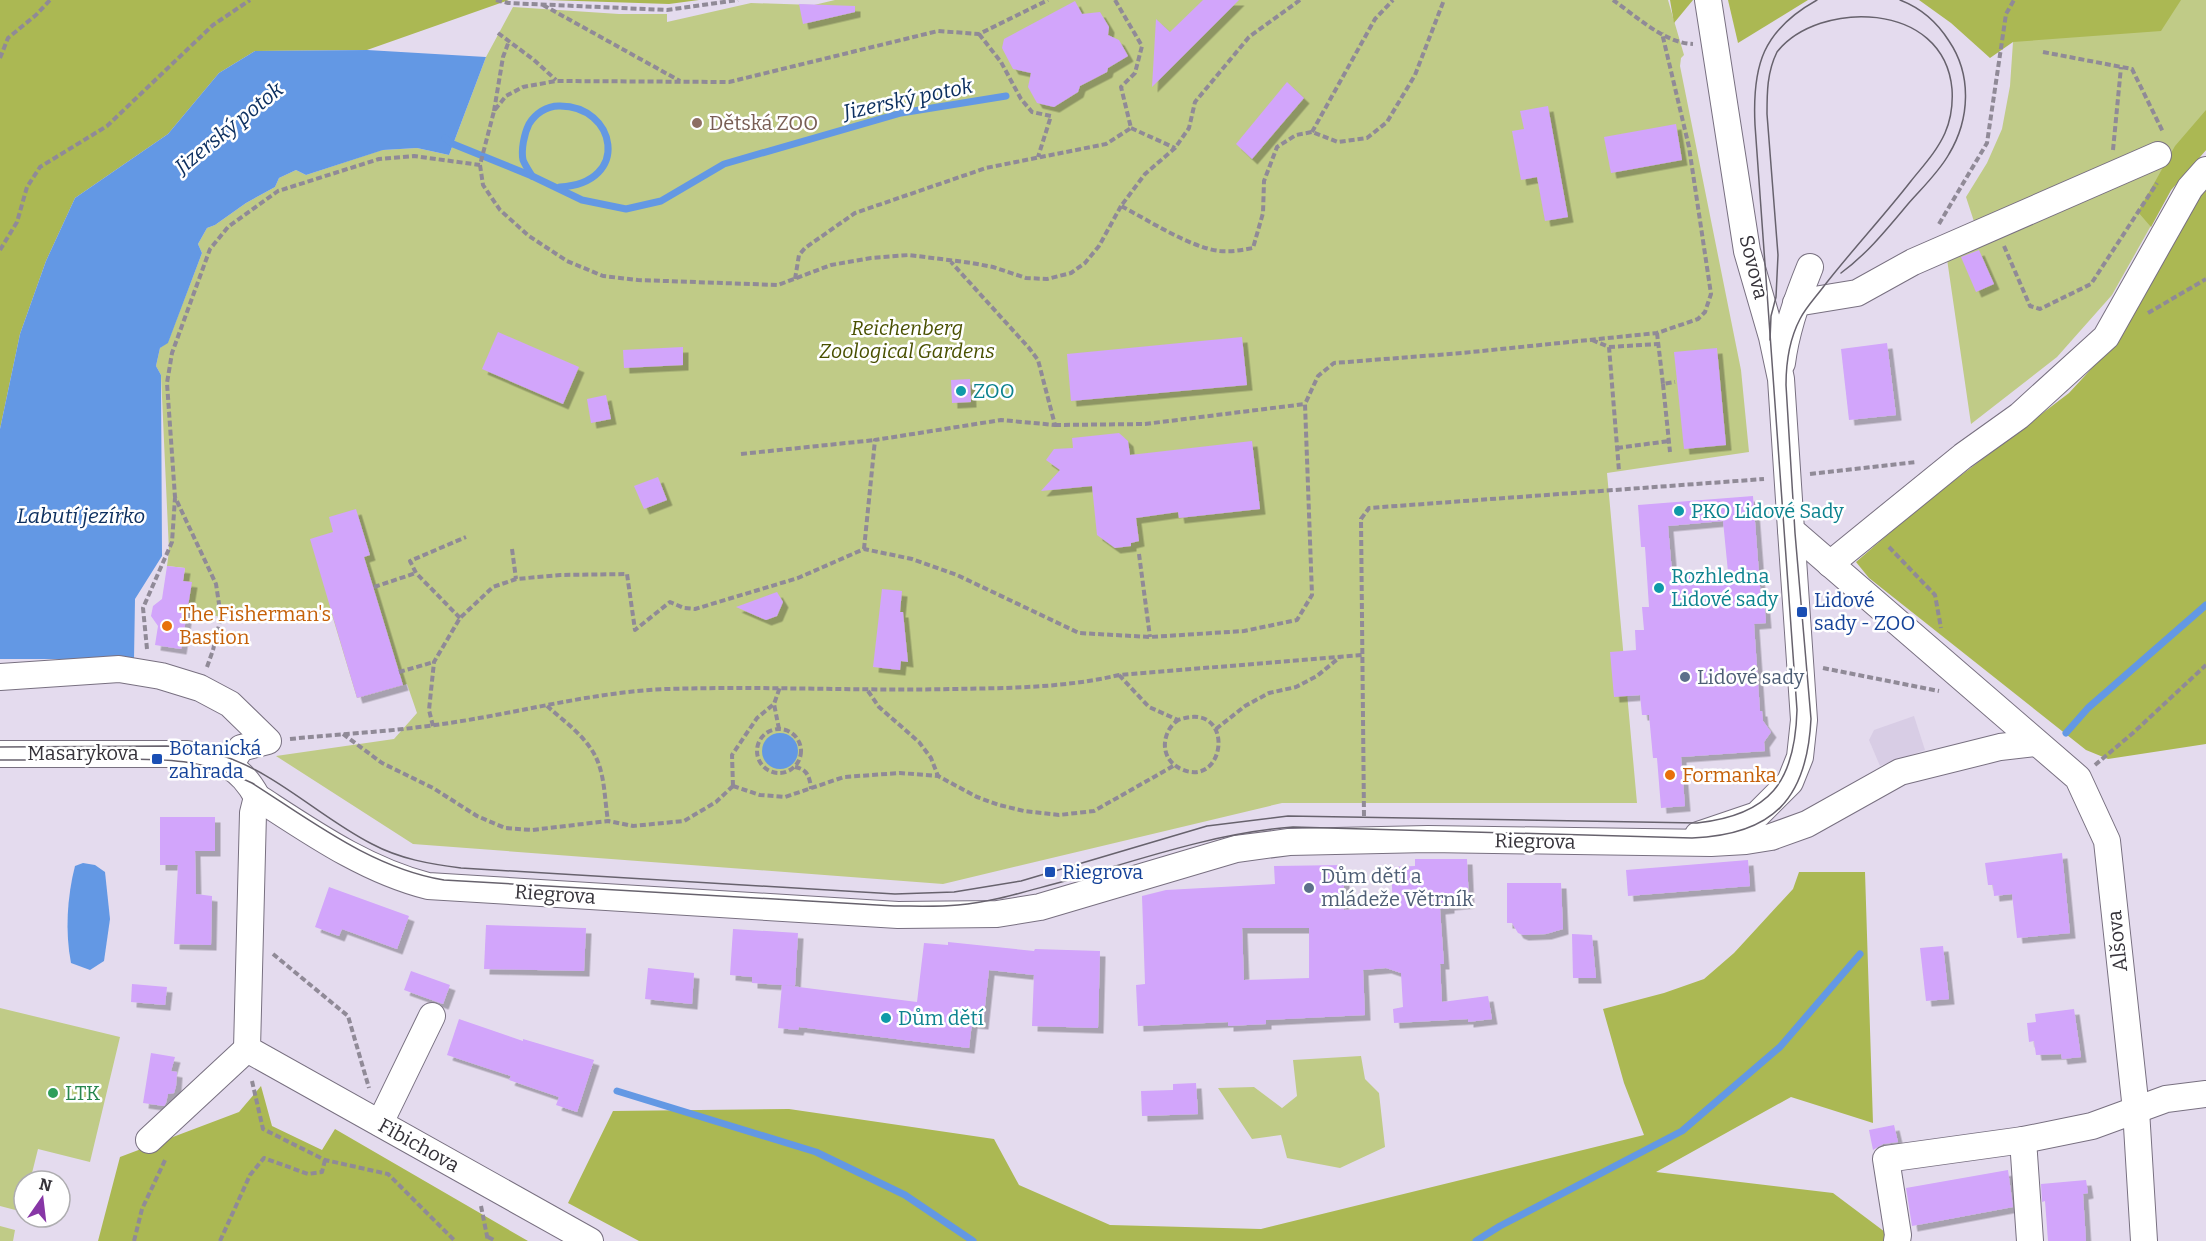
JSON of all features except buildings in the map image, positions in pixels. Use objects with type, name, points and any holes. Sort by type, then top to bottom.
[{"type":"street","name":"Sovova","points":[[1708,0],[1747,251],[1772,337],[1781,379],[1793,532]]},
{"type":"street","points":[[1796,303],[1857,293],[1913,262],[2161,152]]},
{"type":"street","points":[[1830,564],[1963,456],[2019,416],[2106,337],[2190,188],[2206,170]]},
{"type":"street","points":[[1781,379],[1784,344],[1810,267]]},
{"type":"street","points":[[1793,532],[1830,564],[1946,680],[1989,700],[2035,743],[2078,778]]},
{"type":"street","points":[[1675,843],[1757,815],[1778,797],[1794,775],[1800,757],[1804,720],[1793,532]]},
{"type":"street","points":[[0,677],[119,669],[161,676],[200,688],[230,704],[268,741]]},
{"type":"street","points":[[230,765],[242,748],[268,741]]},
{"type":"street","name":"Riegrova","points":[[257,797],[318,836],[377,869],[428,886],[898,915],[997,914],[1040,907],[1236,849],[1289,842],[1428,839],[1746,842],[1771,837],[1807,824],[1900,772],[2000,747],[2035,743]]},
{"type":"street","name":"Masarykova","points":[[0,754],[187,754],[214,759],[230,765],[249,781],[257,797]]},
{"type":"street","name":"Alšova","points":[[2078,778],[2107,841],[2136,1110],[2144,1241]]},
{"type":"street","points":[[158,1148],[247,1049],[254,813],[257,797]]},
{"type":"street","points":[[380,1123],[432,1016]]},
{"type":"street","name":"Fibichova","points":[[247,1049],[590,1241]]},
{"type":"street","points":[[1897,1241],[1886,1159],[2023,1140],[2092,1126],[2166,1099],[2206,1094]]},
{"type":"street","points":[[2023,1140],[2030,1241]]},
{"type":"path","points":[[0,58],[8,38],[50,0]]},
{"type":"path","points":[[0,250],[17,222],[27,187],[40,167],[107,126],[213,25],[250,0]]},
{"type":"path","points":[[496,0],[508,3],[667,10],[738,0]]},
{"type":"path","points":[[567,0],[568,6]]},
{"type":"path","points":[[494,111],[506,96],[523,87],[556,81],[729,82],[938,31],[979,34],[1048,0]]},
{"type":"path","points":[[1115,0],[1142,46],[1135,73],[1121,87],[1131,128]]},
{"type":"path","points":[[509,41],[502,57],[494,111],[480,164],[483,185],[500,210],[529,236],[567,261],[603,276],[638,280],[778,285],[831,265],[871,258],[909,255],[993,267],[1026,278],[1047,279],[1071,273],[1084,263],[1099,246],[1121,206],[1145,174],[1175,148],[1189,128],[1195,102],[1248,37],[1300,0]]},
{"type":"path","points":[[1312,132],[1375,19],[1393,0]]},
{"type":"path","points":[[1121,206],[1190,242],[1217,251],[1235,252],[1253,248],[1263,213],[1264,181],[1278,147],[1296,135],[1312,132],[1338,142],[1367,138],[1387,122],[1415,75],[1444,0]]},
{"type":"path","points":[[434,726],[429,710],[434,662],[459,618],[493,586],[516,579],[560,575],[627,574],[635,630],[670,602],[684,608],[695,609],[798,578],[864,549],[912,559],[957,575],[1079,633],[1150,637],[1245,631],[1297,620],[1312,595],[1305,404],[1318,376],[1334,363],[1657,333],[1698,319],[1705,312],[1711,294],[1689,147],[1662,33],[1613,0]]},
{"type":"path","points":[[1938,226],[1987,143],[2006,14],[2014,0]]},
{"type":"path","points":[[542,4],[681,82]]},
{"type":"path","points":[[498,33],[556,81]]},
{"type":"path","points":[[979,34],[1001,62],[1021,99],[1032,112],[1051,116],[1038,157]]},
{"type":"path","points":[[1995,226],[2030,306],[2040,309],[2091,284],[2097,278],[2162,176],[2161,152],[2167,139],[2132,69],[2043,52]]},
{"type":"path","points":[[2110,176],[2121,67]]},
{"type":"path","points":[[1131,128],[1175,148]]},
{"type":"path","points":[[795,279],[799,255],[805,248],[855,213],[986,168],[1106,144],[1131,128]]},
{"type":"path","points":[[147,674],[147,632],[143,608],[172,542],[175,497],[167,383],[172,353],[210,249],[228,227],[278,191],[379,159],[414,156],[480,164]]},
{"type":"path","points":[[951,262],[1038,360],[1055,425]]},
{"type":"path","points":[[2147,314],[2206,279]]},
{"type":"path","points":[[1657,333],[1670,452]]},
{"type":"path","points":[[1592,340],[1609,347],[1658,344]]},
{"type":"path","points":[[1609,347],[1619,471]]},
{"type":"path","points":[[1663,384],[1675,382]]},
{"type":"path","points":[[741,454],[875,440],[1001,420],[1055,425],[1145,424],[1305,404]]},
{"type":"path","points":[[864,549],[875,440]]},
{"type":"path","points":[[1617,448],[1669,441]]},
{"type":"path","points":[[1364,841],[1361,519],[1369,508],[1788,478],[1917,462]]},
{"type":"path","points":[[175,497],[216,584],[221,617],[200,688]]},
{"type":"path","points":[[1816,667],[1946,680],[1935,595],[1872,529]]},
{"type":"path","points":[[459,618],[416,573],[410,561],[466,537]]},
{"type":"path","points":[[512,549],[516,579]]},
{"type":"path","points":[[1139,554],[1150,637]]},
{"type":"path","points":[[374,587],[416,573]]},
{"type":"path","points":[[268,741],[434,726],[614,693],[665,689],[780,687],[868,690],[1036,688],[1094,681],[1119,675],[1364,654]]},
{"type":"path","points":[[1216,729],[1245,706],[1269,693],[1296,687],[1317,676],[1341,656]]},
{"type":"path","points":[[399,672],[434,662]]},
{"type":"path","points":[[2078,778],[2133,733],[2206,665]]},
{"type":"path","points":[[1119,675],[1149,707],[1178,720]]},
{"type":"path","points":[[342,734],[382,763],[434,788],[477,816],[505,828],[532,830],[608,821],[633,826],[684,821],[716,802],[733,786],[732,755],[758,718],[774,704],[780,687]]},
{"type":"path","points":[[868,690],[879,707],[919,742],[931,758],[938,776]]},
{"type":"path","points":[[774,704],[779,729]]},
{"type":"path","points":[[547,706],[580,737],[599,765],[608,821]]},
{"type":"path","points":[[1188,716],[1199,717],[1216,729],[1220,746],[1213,762],[1199,771],[1190,772],[1169,760],[1164,745],[1167,730],[1178,720],[1188,716]]},
{"type":"path","points":[[779,729],[793,733],[799,741],[801,754],[795,767],[784,773],[767,770],[759,760],[757,752],[761,739],[771,731],[779,729]]},
{"type":"path","points":[[733,786],[760,795],[785,797],[844,777],[900,773],[938,776],[977,797],[999,805],[1023,811],[1059,815],[1094,811],[1175,765]]},
{"type":"path","points":[[795,767],[802,768],[810,776],[811,789]]},
{"type":"path","points":[[251,936],[348,1016],[380,1123]]},
{"type":"path","points":[[254,1086],[262,1129],[325,1160],[388,1174],[455,1241]]},
{"type":"path","points":[[134,1241],[158,1148]]},
{"type":"path","points":[[220,1241],[250,1175],[264,1158],[308,1174],[322,1172],[325,1160]]},
{"type":"path","points":[[488,1236],[496,1241]]},
{"type":"shaded area","points":[[1914,716],[1925,750],[1880,766],[1869,740],[1874,730]]},
{"type":"green space","points":[[0,0],[509,0],[367,50],[255,51],[219,73],[168,134],[75,198],[46,261],[20,334],[0,429]]},
{"type":"green space","points":[[547,0],[699,0],[669,4]]},
{"type":"green space","name":"Reichenberg Zoological Gardens","points":[[835,0],[1668,0],[1684,55],[1680,66],[1741,370],[1749,452],[1607,473],[1637,803],[1282,803],[943,884],[413,844],[276,756],[394,739],[417,713],[407,684],[357,698],[333,618],[301,609],[221,617],[187,610],[183,581],[185,568],[167,566],[169,551],[161,375],[156,366],[160,348],[168,342],[202,253],[198,244],[207,228],[275,187],[279,178],[296,170],[306,175],[382,150],[417,148],[449,155],[486,57],[513,7],[619,14],[667,14],[667,22],[751,3],[814,5]]},
{"type":"green space","points":[[1670,0],[1693,0],[1674,23]]},
{"type":"green space","points":[[1728,0],[1808,0],[1738,43]]},
{"type":"green space","points":[[1919,0],[2181,0],[2161,31],[2013,42],[1990,58],[1951,23]]},
{"type":"green space","points":[[2048,0],[2206,0],[2206,150],[2171,190],[2112,295],[2057,357],[1971,424],[1947,259],[1982,246],[1966,197],[1987,163],[2002,129],[2010,86],[2013,42]]},
{"type":"green space","points":[[2206,110],[2206,150],[2171,190],[2151,227],[2138,212],[2175,146]]},
{"type":"green space","points":[[2206,187],[2206,744],[2108,759],[2086,750],[1869,578],[1856,562],[1922,505],[2069,393],[2117,341]]},
{"type":"green space","points":[[1799,872],[1865,872],[1873,1123],[1791,1097],[1656,1172],[1833,1193],[1897,1241],[639,1241],[568,1203],[613,1111],[789,1109],[994,1139],[1019,1185],[1110,1225],[1261,1229],[1644,1135],[1624,1083],[1603,1009],[1664,993],[1704,979],[1734,953],[1793,889]]},
{"type":"green space","name":"LTK","points":[[0,1008],[120,1037],[90,1162],[38,1149],[33,1169],[12,1169],[12,1209],[0,1206]]},
{"type":"green space","points":[[1361,1056],[1365,1079],[1379,1093],[1385,1147],[1340,1168],[1287,1158],[1281,1135],[1252,1139],[1218,1088],[1254,1087],[1282,1108],[1297,1096],[1293,1060]]},
{"type":"green space","points":[[261,1086],[272,1126],[322,1150],[335,1129],[528,1241],[98,1241],[120,1157],[239,1112]]},
{"type":"green space","points":[[0,1226],[15,1230],[13,1241],[0,1241]]},
{"type":"water","name":"Labutí jezírko","points":[[367,50],[486,57],[449,155],[417,148],[383,150],[306,175],[296,170],[279,178],[275,187],[207,228],[198,244],[202,253],[168,343],[160,348],[156,366],[161,375],[162,556],[135,599],[134,659],[0,659],[0,429],[20,334],[46,261],[75,198],[168,134],[219,73],[255,51]]},
{"type":"water","points":[[780,733],[793,738],[798,751],[793,764],[780,769],[767,764],[762,751],[767,738]]},
{"type":"water","points":[[83,863],[95,865],[105,872],[110,919],[104,961],[90,970],[71,963],[68,939],[72,878],[75,866]]},
{"type":"waterway","name":"Jizerský potok","points":[[445,138],[453,144],[532,176],[582,200],[626,209],[661,201],[724,164],[901,113],[1006,96]]},
{"type":"waterway","points":[[532,176],[523,160],[522,152],[531,120],[550,107],[578,109],[593,118],[603,130],[608,145],[606,159],[598,173],[583,182],[560,187]]},
{"type":"waterway","points":[[2066,733],[2088,708],[2206,605]]},
{"type":"waterway","points":[[1476,1241],[1500,1226],[1682,1131],[1780,1047],[1860,954]]},
{"type":"waterway","points":[[617,1091],[816,1152],[905,1195],[973,1241]]},
{"type":"tram line","points":[[0,747],[167,746],[211,752],[258,771],[372,844],[404,857],[438,865],[895,894],[954,892],[1021,881],[1207,826],[1288,816],[1697,823],[1722,819],[1743,812],[1760,803],[1774,790],[1784,775],[1791,757],[1797,710],[1755,125],[1756,84],[1759,67],[1773,37],[1784,24],[1817,0]]},
{"type":"tram line","points":[[1841,273],[1876,241],[1930,180],[1949,154],[1961,126],[1966,97],[1965,82],[1956,54],[1949,41],[1928,16],[1900,0]]},
{"type":"tram line","points":[[0,760],[161,760],[215,768],[252,783],[367,854],[418,874],[444,880],[894,906],[950,906],[985,901],[1207,841],[1293,827],[1692,838],[1720,835],[1744,829],[1764,820],[1780,807],[1793,791],[1802,771],[1808,747],[1811,719],[1795,533],[1786,385],[1788,360],[1793,335],[1805,310],[1930,158],[1947,128],[1951,111],[1952,89],[1944,60],[1927,38],[1904,24],[1877,18],[1848,17],[1821,23],[1796,35],[1777,52],[1771,67],[1767,98],[1778,255],[1776,297],[1771,316],[1770,340]]},
{"type":"place","name":"Dětská ZOO","points":[[697,123]]},
{"type":"place","name":"ZOO","points":[[961,391]]},
{"type":"place","name":"PKO Lidové Sady","points":[[1679,511]]},
{"type":"place","name":"Rozhledna Lidové sady","points":[[1659,588]]},
{"type":"place","name":"Lidové sady - ZOO","points":[[1802,612]]},
{"type":"place","name":"The Fisherman's Bastion","points":[[167,626]]},
{"type":"place","name":"Lidové sady","points":[[1685,677]]},
{"type":"place","name":"Botanická zahrada","points":[[157,759]]},
{"type":"place","name":"Formanka","points":[[1670,775]]},
{"type":"place","name":"Riegrova","points":[[1050,872]]},
{"type":"place","name":"Dům dětí a mládeže Větrník","points":[[1309,888]]},
{"type":"place","name":"Dům dětí","points":[[886,1018]]},
{"type":"place","name":"LTK","points":[[53,1093]]}]
